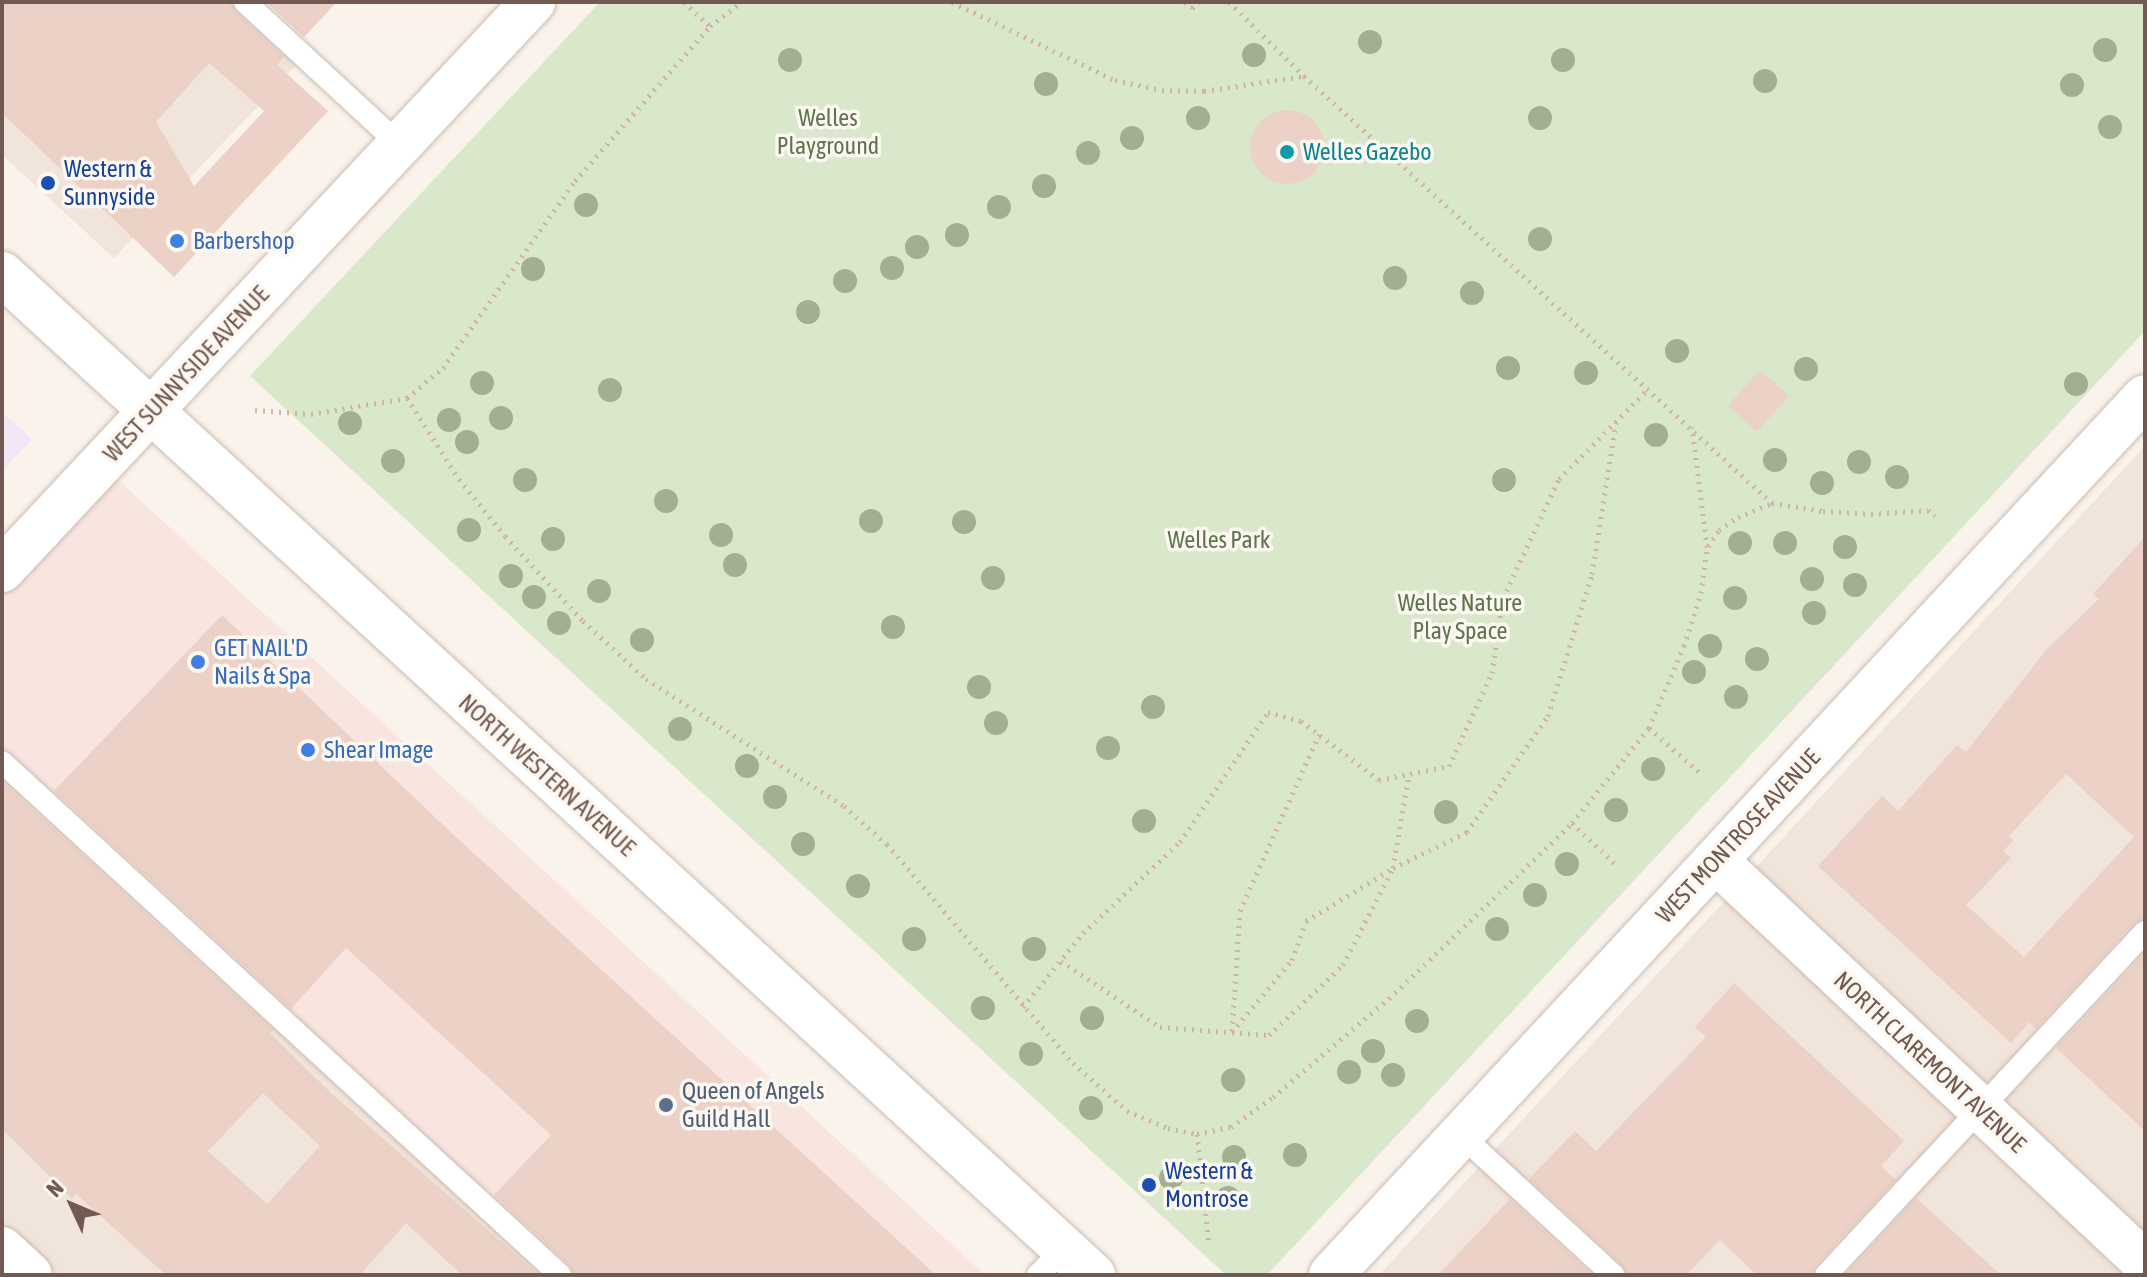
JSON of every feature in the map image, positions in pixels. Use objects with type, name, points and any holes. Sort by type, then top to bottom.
[{"type":"main road","name":"WEST SUNNYSIDE AVENUE","points":[[2,570],[533,2]]},
{"type":"main road","name":"NORTH WESTERN AVENUE","points":[[2,274],[1065,1266]]},
{"type":"main road","name":"WEST MONTROSE AVENUE","points":[[1331,1275],[2145,397]]},
{"type":"main road","name":"NORTH CLAREMONT AVENUE","points":[[1716,861],[2145,1263]]},
{"type":"main road","points":[[2,1249],[30,1275]]},
{"type":"lane","points":[[245,2],[400,145]]},
{"type":"lane","points":[[2,762],[560,1275]]},
{"type":"lane","points":[[1826,1275],[2145,932]]},
{"type":"lane","points":[[1461,1135],[1613,1275]]},
{"type":"path","points":[[684,2],[710,26]]},
{"type":"path","points":[[255,410],[311,414],[407,398],[443,368],[575,181],[710,26],[742,2]]},
{"type":"path","points":[[952,2],[1069,61],[1115,80],[1146,87],[1204,91],[1304,76]]},
{"type":"path","points":[[1185,2],[1192,8],[1199,2]]},
{"type":"path","points":[[1229,2],[1304,76],[1772,503]]},
{"type":"path","points":[[1023,1007],[1083,933],[1180,842],[1268,712],[1301,721],[1379,780],[1449,766],[1492,673],[1503,598],[1559,479],[1649,388]]},
{"type":"path","points":[[407,398],[459,479],[505,536],[583,621],[646,679],[844,806],[887,844],[1073,1063],[1127,1111],[1168,1128],[1197,1134],[1231,1127],[1273,1097],[1395,993],[1572,823],[1649,728],[1697,606],[1707,547],[1692,427]]},
{"type":"path","points":[[1232,1032],[1292,960],[1306,921],[1393,868],[1467,832],[1548,716],[1592,574],[1616,421]]},
{"type":"path","points":[[1707,547],[1719,530],[1738,517],[1772,503],[1871,514],[1928,510],[1935,516]]},
{"type":"path","points":[[1649,728],[1699,772]]},
{"type":"path","points":[[1232,1032],[1240,911],[1319,734]]},
{"type":"path","points":[[1061,961],[1160,1027],[1269,1035],[1343,965],[1393,868],[1409,774]]},
{"type":"path","points":[[1572,823],[1614,863]]},
{"type":"path","points":[[1197,1134],[1209,1245]]},
{"type":"shaded area","points":[[2,2],[259,2],[310,51],[114,258],[2,155]]},
{"type":"shaded area","points":[[2,412],[32,439],[2,471]]},
{"type":"shaded area","points":[[2145,446],[2145,1275],[1379,1275]]},
{"type":"shaded area","points":[[104,467],[985,1275],[564,1275],[2,762],[2,576]]},
{"type":"shaded area","points":[[2,762],[564,1275],[2,1275]]},
{"type":"green space","name":"Welles Park","points":[[600,2],[2145,2],[2145,331],[1267,1275],[1226,1275],[250,376]]},
{"type":"building","points":[[2,2],[231,2],[236,12],[284,57],[277,65],[328,111],[174,277],[2,113]],"holes":[[[209,63],[264,111],[194,186],[156,122]]]},
{"type":"building","points":[[266,2],[337,2],[304,37]]},
{"type":"building","name":"Welles Gazebo","points":[[1287,110],[1308,116],[1318,126],[1324,147],[1318,168],[1308,178],[1287,184],[1266,178],[1256,168],[1250,147],[1256,126],[1266,116]]},
{"type":"building","points":[[1760,370],[1789,396],[1757,432],[1728,406]]},
{"type":"building","points":[[2145,537],[2145,918],[2135,922],[2036,1029],[2029,1022],[2011,1043],[1818,866],[1882,796],[1898,811],[1957,745],[1966,752],[2047,649],[2099,599],[2093,594]],"holes":[[[2066,774],[2134,837],[2024,957],[1966,905],[2011,858],[2003,851],[2014,840],[2009,836]]]},
{"type":"building","points":[[222,615],[457,838],[936,1275],[574,1275],[569,1265],[494,1195],[551,1135],[346,948],[291,1009],[54,791]]},
{"type":"building","points":[[2,781],[273,1030],[270,1033],[331,1093],[539,1275],[462,1275],[406,1223],[360,1275],[166,1275],[76,1194],[72,1199],[2,1129]],"holes":[[[263,1093],[320,1146],[267,1204],[208,1151]]]},
{"type":"building","points":[[2145,953],[2145,1131],[2056,1048]]},
{"type":"building","points":[[1734,983],[1904,1141],[1881,1166],[1896,1180],[1816,1265],[1812,1275],[1757,1275],[1720,1240],[1686,1275],[1627,1275],[1622,1265],[1529,1179],[1575,1131],[1596,1151],[1706,1037],[1695,1027]]},
{"type":"building","points":[[1916,1198],[2001,1275],[1845,1275]]},
{"type":"building","points":[[1510,1199],[1592,1275],[1438,1275]]},
{"type":"place","name":"Welles Gazebo","points":[[1287,152]]},
{"type":"place","name":"Western & Sunnyside","points":[[48,183]]},
{"type":"place","name":"Barbershop","points":[[177,241]]},
{"type":"place","name":"GET NAIL'D Nails & Spa","points":[[198,662]]},
{"type":"place","name":"Shear Image","points":[[308,750]]},
{"type":"place","name":"Queen of Angels Guild Hall","points":[[666,1105]]},
{"type":"place","name":"Western & Montrose","points":[[1149,1185]]},
{"type":"park label","name":"Welles Playground","points":[[828,132]]},
{"type":"park label","name":"Welles Nature Play Space","points":[[1460,617]]}]
